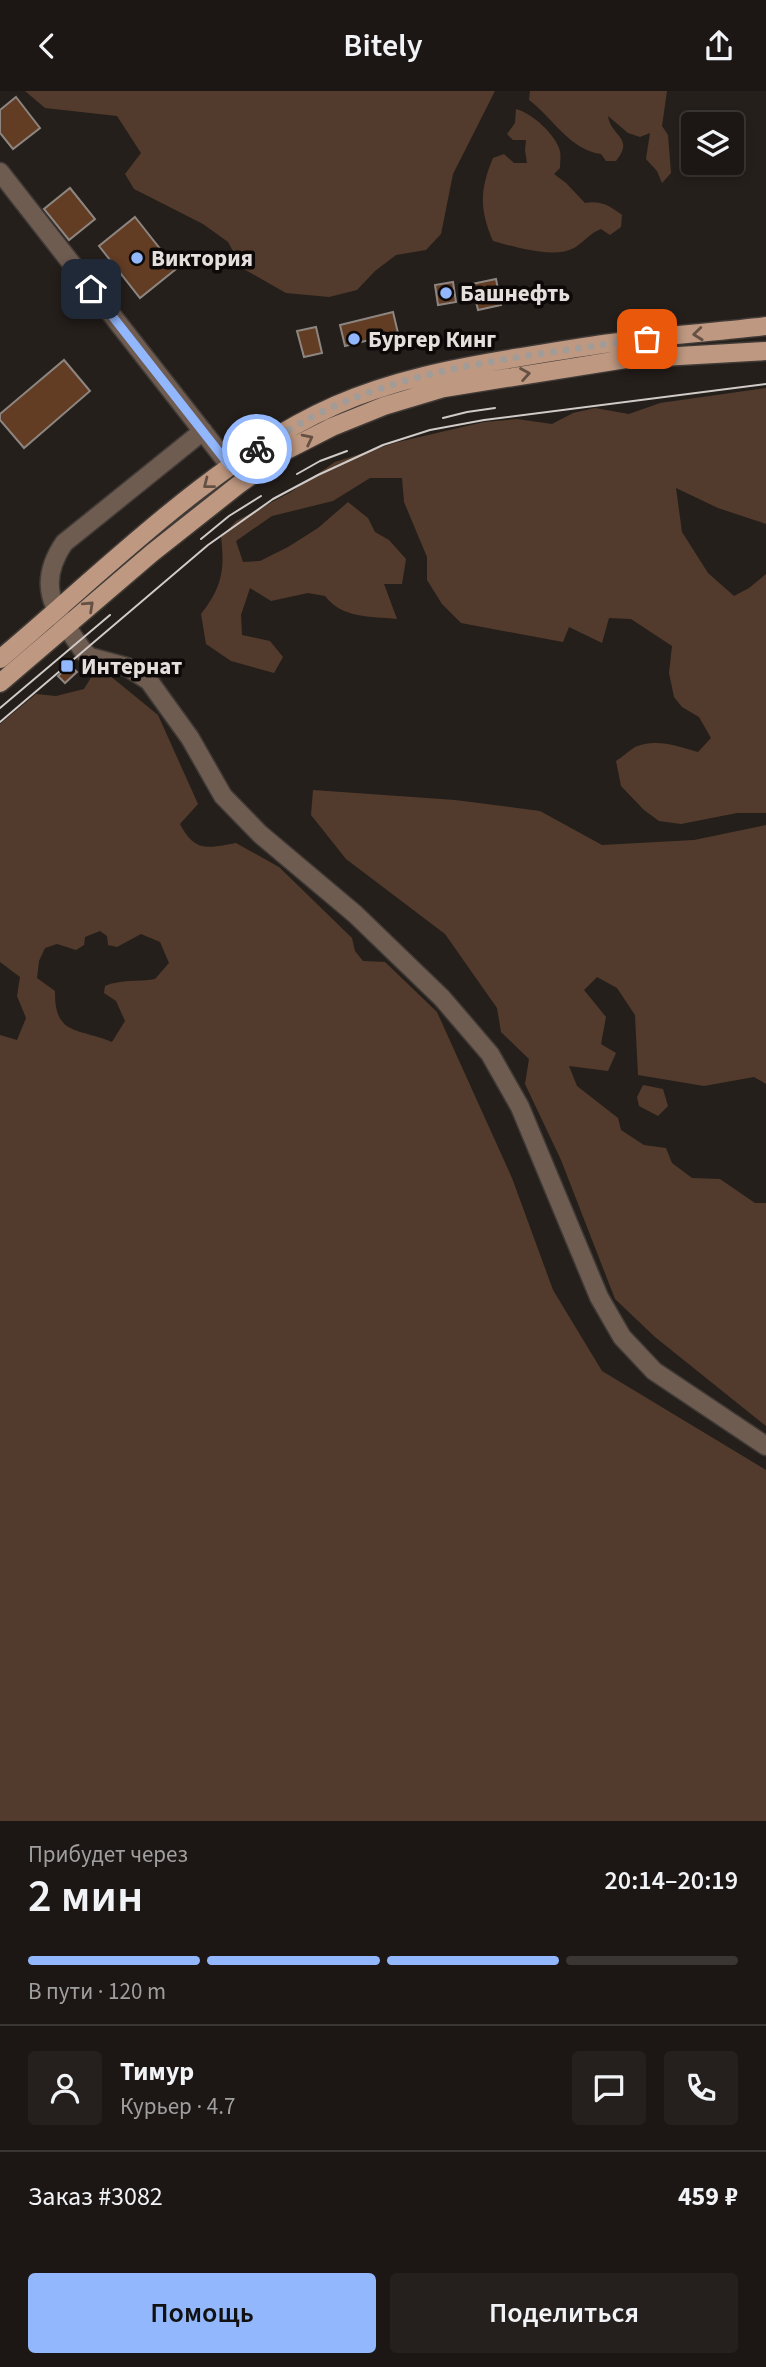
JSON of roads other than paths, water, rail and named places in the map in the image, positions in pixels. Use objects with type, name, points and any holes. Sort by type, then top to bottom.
[{"type":"main road","points":[[0,659],[137,541],[230,466],[289,429],[336,405],[383,387],[445,370],[620,342],[766,326]]},
{"type":"main road","points":[[0,683],[152,553],[238,485],[278,457],[332,427],[384,406],[444,388],[626,359],[766,351]]},
{"type":"street","points":[[0,172],[230,466]]},
{"type":"street","points":[[203,431],[64,543],[56,556],[49,581],[56,612],[90,657],[127,667],[149,681],[190,738],[223,796],[260,834],[355,914],[443,998],[490,1054],[520,1107],[599,1297],[622,1337],[654,1371],[766,1446]]},
{"type":"tram line","points":[[0,722],[208,545],[273,499],[383,445],[430,430],[484,420],[766,384]]},
{"type":"tram line","points":[[443,418],[495,408]]},
{"type":"tram line","points":[[297,474],[320,461],[347,451]]},
{"type":"tram line","points":[[201,539],[229,516],[261,496]]},
{"type":"tram line","points":[[0,708],[110,615]]},
{"type":"place","name":"Виктория","points":[[137,258]]},
{"type":"place","name":"Башнефть","points":[[446,293]]},
{"type":"place","name":"Бургер Кинг","points":[[354,339]]},
{"type":"place","name":"Интернат","points":[[67,666]]}]
